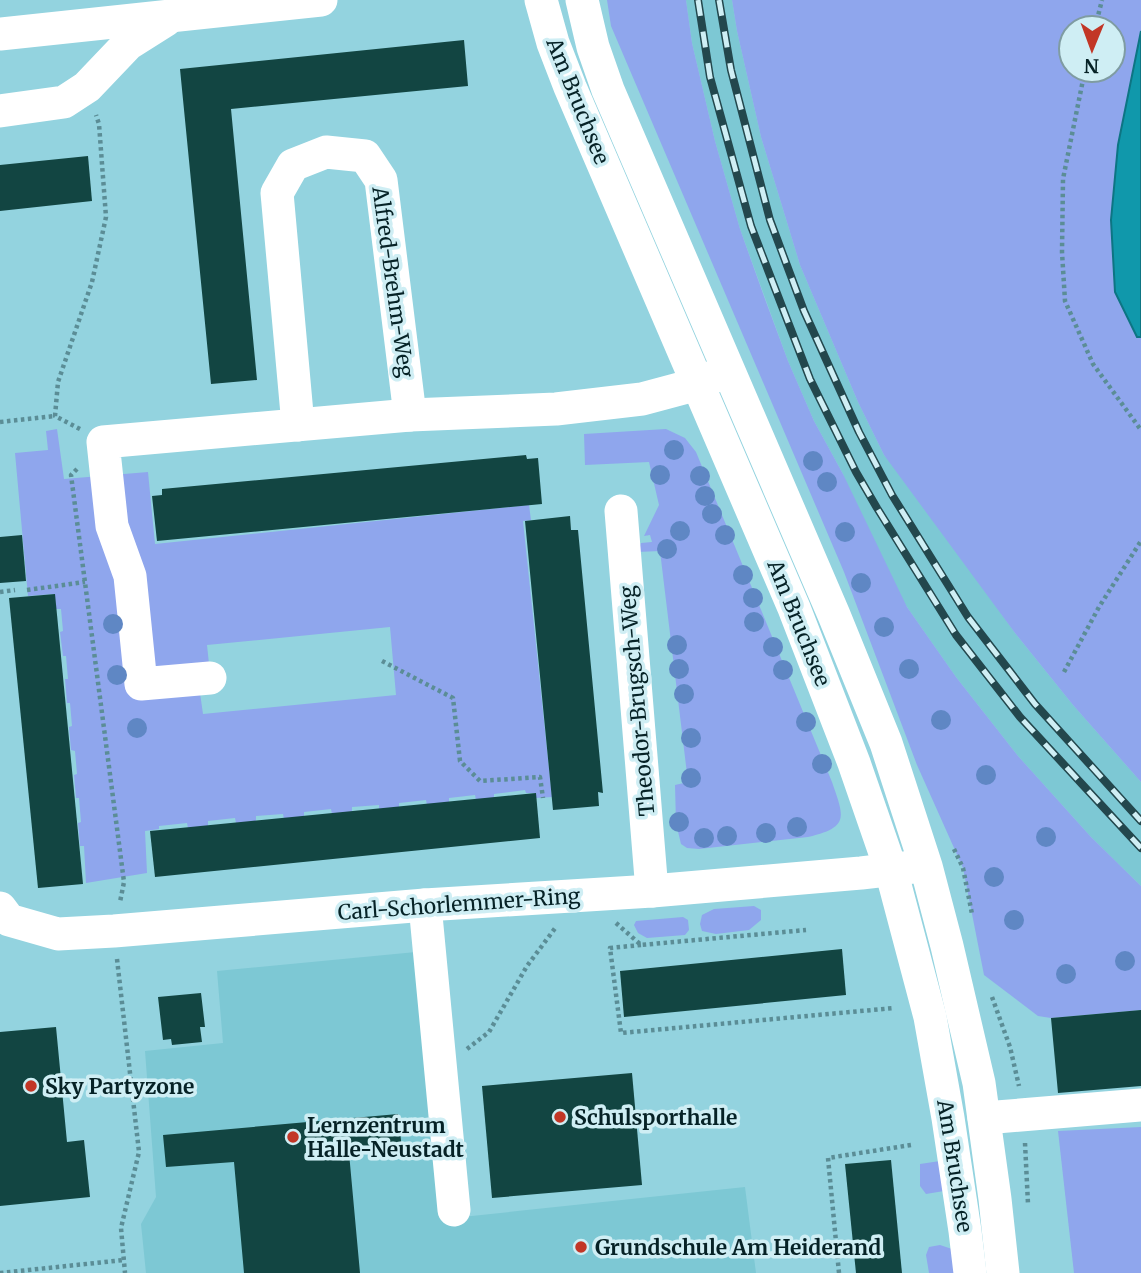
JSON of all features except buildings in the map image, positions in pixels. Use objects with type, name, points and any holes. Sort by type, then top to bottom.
[{"type":"street","points":[[0,34],[172,8],[321,0]]},
{"type":"street","name":"Am Bruchsee","points":[[541,0],[553,43],[570,87],[794,608],[854,763],[891,870],[930,1017],[948,1118],[970,1273]]},
{"type":"street","name":"Am Bruchsee","points":[[582,0],[593,47],[608,90],[834,615],[886,743],[926,866],[979,1083],[1003,1273]]},
{"type":"street","points":[[0,111],[64,102],[87,88],[128,44],[172,8]]},
{"type":"street","name":"Alfred-Brehm-Weg","points":[[298,425],[276,193],[293,165],[326,152],[365,156],[381,180],[410,415]]},
{"type":"street","points":[[210,678],[141,684],[130,576],[113,526],[103,442],[410,415],[556,409],[642,399],[698,384],[729,369]]},
{"type":"street","name":"Theodor-Brugsch-Weg","points":[[621,511],[652,891]]},
{"type":"street","name":"Carl-Schorlemmer-Ring","points":[[0,908],[9,920],[58,934],[425,905],[652,891],[926,866]]},
{"type":"street","points":[[425,905],[454,1210]]},
{"type":"street","points":[[984,1118],[1141,1105]]},
{"type":"path","points":[[1082,84],[1063,179],[1062,252],[1065,301],[1093,364],[1141,430]]},
{"type":"path","points":[[55,416],[58,382],[92,282],[106,217],[99,124],[87,88]]},
{"type":"path","points":[[0,422],[55,416],[103,442],[71,475],[124,882],[114,931],[139,1152],[121,1228],[125,1273]]},
{"type":"path","points":[[1064,672],[1099,607],[1141,541]]},
{"type":"path","points":[[27,590],[85,582]]},
{"type":"path","points":[[0,592],[15,590]]},
{"type":"path","points":[[382,661],[453,698],[460,761],[480,782],[540,777],[543,798]]},
{"type":"path","points":[[612,920],[641,944]]},
{"type":"path","points":[[442,1077],[451,1061],[489,1032],[527,966],[558,925]]},
{"type":"path","points":[[806,930],[610,948],[621,1033],[894,1007]]},
{"type":"path","points":[[839,1273],[828,1158],[911,1144]]},
{"type":"path","points":[[0,1273],[124,1260]]},
{"type":"shaded area","points":[[607,0],[686,0],[692,43],[715,141],[740,229],[788,361],[814,421],[843,474],[907,607],[956,677],[1018,756],[1091,837],[1141,886],[1141,1010],[1051,1018],[1038,1016],[984,975],[963,868],[917,765],[844,572],[611,26]]},
{"type":"shaded area","points":[[686,0],[732,0],[761,137],[800,265],[858,402],[884,455],[925,499],[968,567],[1015,633],[1073,705],[1141,782],[1141,886],[1091,837],[1018,756],[956,677],[907,607],[864,537],[843,474],[814,421],[788,361],[740,229],[715,141],[692,43]]},
{"type":"shaded area","points":[[732,0],[1141,0],[1141,31],[1118,145],[1137,336],[1141,337],[1141,782],[1073,705],[1015,633],[884,455],[858,402],[800,265],[761,137]]},
{"type":"shaded area","points":[[1141,31],[1141,337],[1137,337],[1115,292],[1111,220],[1118,145]]},
{"type":"shaded area","points":[[57,429],[64,479],[148,472],[155,544],[529,505],[531,520],[523,521],[552,797],[536,798],[536,793],[526,793],[525,790],[494,794],[494,799],[476,800],[475,795],[449,798],[449,803],[427,805],[426,800],[399,803],[399,808],[379,810],[379,805],[352,807],[352,813],[332,814],[331,809],[304,812],[304,817],[284,819],[283,814],[256,816],[256,822],[236,823],[235,818],[208,821],[208,826],[188,828],[187,823],[159,826],[159,829],[145,831],[147,873],[86,883],[84,846],[80,846],[78,823],[81,822],[79,798],[76,798],[74,775],[77,774],[75,751],[71,750],[69,727],[72,726],[70,703],[67,703],[66,656],[63,656],[60,632],[63,631],[61,609],[56,609],[54,594],[28,596],[15,453],[48,450],[46,431]],"holes":[[[390,627],[396,695],[203,714],[200,693],[212,692],[207,645]]]},
{"type":"shaded area","points":[[666,429],[685,438],[696,452],[832,782],[841,812],[840,819],[831,829],[822,833],[808,837],[699,849],[687,848],[681,844],[676,823],[675,785],[688,782],[660,551],[637,552],[641,543],[652,542],[650,535],[644,536],[659,505],[649,462],[585,465],[584,434]]},
{"type":"shaded area","points":[[754,906],[761,910],[761,920],[749,930],[716,934],[702,931],[702,915],[714,909]]},
{"type":"shaded area","points":[[683,917],[688,920],[689,930],[685,935],[647,938],[638,933],[634,925],[636,921]]},
{"type":"shaded area","name":"Lernzentrum Halle-Neustadt","points":[[416,952],[443,1219],[745,1187],[756,1273],[146,1273],[141,1224],[156,1197],[145,1051],[223,1043],[217,971]]},
{"type":"shaded area","points":[[1141,1127],[1141,1273],[1074,1273],[1058,1131]]},
{"type":"shaded area","points":[[940,1161],[944,1191],[926,1194],[920,1186],[920,1164]]},
{"type":"shaded area","points":[[940,1245],[952,1249],[954,1273],[929,1273],[926,1255],[929,1247]]},
{"type":"railway","points":[[698,0],[710,77],[751,226],[810,379],[856,472],[956,635],[1020,717],[1141,848]]},
{"type":"railway","points":[[719,0],[731,70],[770,220],[804,311],[859,432],[892,495],[968,617],[1035,704],[1141,821]]},
{"type":"place","name":"Sky Partyzone","points":[[31,1086]]},
{"type":"place","name":"Schulsporthalle","points":[[560,1117]]},
{"type":"place","name":"Lernzentrum Halle-Neustadt","points":[[293,1137]]},
{"type":"place","name":"Grundschule Am Heiderand","points":[[581,1247]]}]
